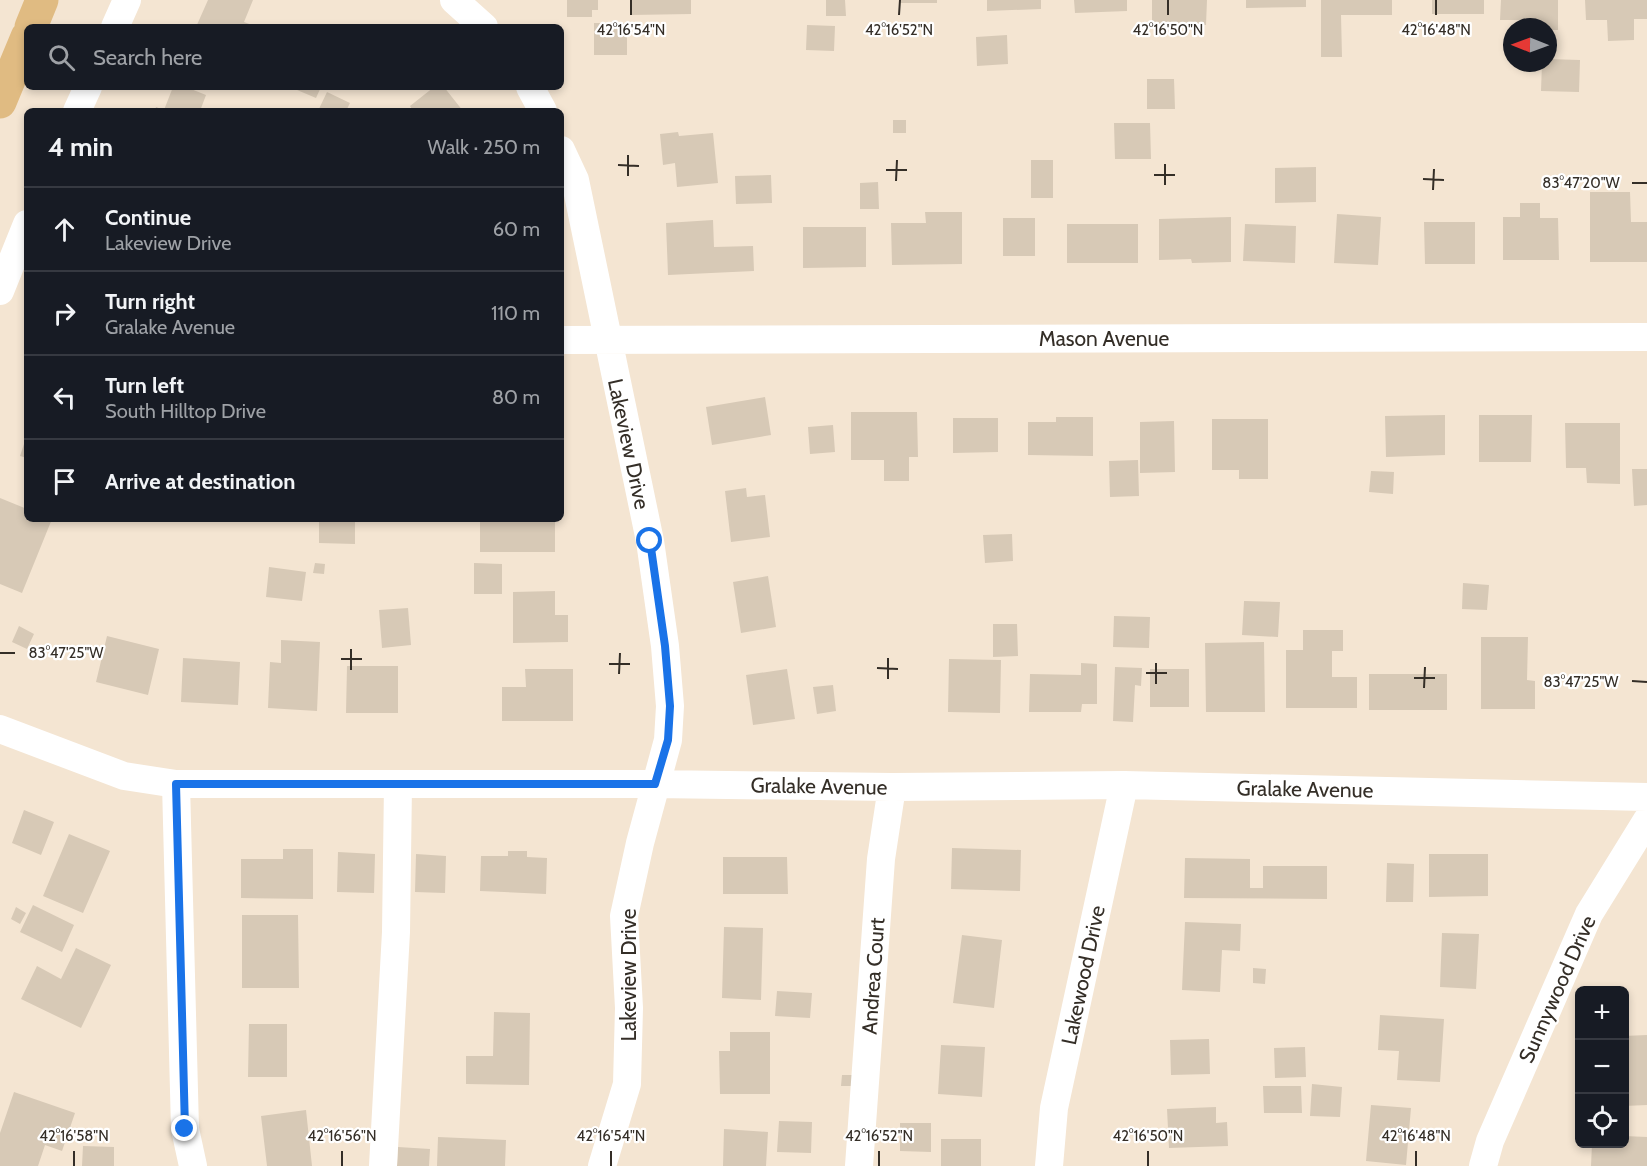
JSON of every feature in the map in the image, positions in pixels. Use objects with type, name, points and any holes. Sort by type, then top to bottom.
[{"type":"main road","points":[[32,24],[42,0]]},
{"type":"main road","points":[[0,102],[24,44]]},
{"type":"street","points":[[116,24],[127,0]]},
{"type":"street","points":[[454,0],[481,24]]},
{"type":"street","points":[[78,108],[87,90]]},
{"type":"street","points":[[532,90],[541,108]]},
{"type":"street","name":"Lakeview Drive","points":[[564,157],[574,180],[650,541],[665,646],[670,706],[668,740],[655,784],[624,916],[629,1008],[627,1084],[602,1166]]},
{"type":"street","points":[[0,291],[24,236]]},
{"type":"street","name":"Mason Avenue","points":[[564,340],[1647,337]]},
{"type":"street","name":"Gralake Avenue","points":[[0,729],[124,776],[176,784],[655,784],[892,787],[1124,785],[1647,797]]},
{"type":"street","points":[[176,784],[185,1129],[193,1166]]},
{"type":"street","points":[[383,1166],[396,932],[398,784]]},
{"type":"street","name":"Lakewood Drive","points":[[1049,1166],[1054,1108],[1124,785]]},
{"type":"street","name":"Andrea Court","points":[[859,1166],[881,859],[892,787]]},
{"type":"street","name":"Sunnywood Drive","points":[[1483,1166],[1490,1141],[1589,914],[1647,820]]},
{"type":"building","points":[[208,0],[253,0],[244,22],[249,24],[197,24]]},
{"type":"building","points":[[567,0],[598,0],[598,10],[592,10],[592,17],[567,17]]},
{"type":"building","points":[[631,0],[691,0],[691,14],[631,15]]},
{"type":"building","points":[[826,0],[845,0],[846,16],[826,16]]},
{"type":"building","points":[[900,0],[937,0],[937,3],[900,3]]},
{"type":"building","points":[[987,0],[1041,0],[1041,9],[987,11]]},
{"type":"building","points":[[1074,0],[1127,0],[1127,11],[1075,13]]},
{"type":"building","points":[[1152,0],[1207,0],[1206,25],[1152,25]]},
{"type":"building","points":[[1246,0],[1306,0],[1306,7],[1246,8]]},
{"type":"building","points":[[1321,0],[1392,0],[1392,15],[1341,15],[1342,57],[1321,57]]},
{"type":"building","points":[[1432,0],[1484,0],[1484,14],[1432,14]]},
{"type":"building","points":[[1501,0],[1558,0],[1558,30],[1557,18],[1503,18],[1500,20]]},
{"type":"building","points":[[1585,0],[1647,0],[1647,19],[1634,19],[1634,40],[1608,41],[1607,20],[1586,20]]},
{"type":"building","points":[[594,23],[627,23],[627,55],[594,55]]},
{"type":"building","points":[[807,25],[835,26],[834,51],[806,50]]},
{"type":"building","points":[[1007,35],[1008,64],[977,66],[976,37]]},
{"type":"building","points":[[1557,59],[1580,60],[1579,92],[1541,91],[1542,72],[1557,72]]},
{"type":"building","points":[[1147,79],[1174,79],[1175,109],[1147,109]]},
{"type":"building","points":[[172,90],[194,90],[206,95],[201,108],[165,108]]},
{"type":"building","points":[[297,90],[320,90],[316,98]]},
{"type":"building","points":[[430,90],[446,90],[461,108],[411,108],[410,106]]},
{"type":"building","points":[[327,92],[350,103],[348,108],[319,108]]},
{"type":"building","points":[[893,120],[906,120],[906,133],[893,133]]},
{"type":"building","points":[[1114,123],[1150,123],[1151,159],[1115,159]]},
{"type":"building","points":[[678,132],[679,136],[713,133],[718,183],[677,187],[675,163],[663,165],[660,134]]},
{"type":"building","points":[[1031,160],[1053,160],[1053,198],[1031,198]]},
{"type":"building","points":[[1316,167],[1316,202],[1275,203],[1275,168]]},
{"type":"building","points":[[771,175],[772,203],[736,204],[735,176]]},
{"type":"building","points":[[878,182],[879,209],[860,209],[860,183]]},
{"type":"building","points":[[1590,192],[1630,192],[1631,222],[1647,222],[1647,262],[1590,262]]},
{"type":"building","points":[[1520,203],[1540,203],[1540,218],[1558,218],[1559,260],[1503,260],[1503,217],[1520,217]]},
{"type":"building","points":[[925,212],[962,212],[962,264],[892,265],[891,223],[926,223]]},
{"type":"building","points":[[1337,214],[1381,217],[1378,265],[1334,263]]},
{"type":"building","points":[[1231,217],[1231,262],[1192,263],[1191,259],[1159,260],[1159,219]]},
{"type":"building","points":[[1003,218],[1035,218],[1035,256],[1003,256]]},
{"type":"building","points":[[713,220],[714,247],[753,246],[754,271],[668,275],[666,223]]},
{"type":"building","points":[[1424,222],[1475,222],[1475,264],[1425,264]]},
{"type":"building","points":[[1067,224],[1138,224],[1138,263],[1067,263]]},
{"type":"building","points":[[1245,224],[1296,226],[1295,263],[1243,261]]},
{"type":"building","points":[[803,227],[866,227],[866,267],[803,268]]},
{"type":"building","points":[[765,397],[771,435],[712,445],[706,407]]},
{"type":"building","points":[[851,412],[917,412],[918,457],[909,457],[909,481],[884,481],[884,460],[851,460]]},
{"type":"building","points":[[1445,415],[1445,455],[1386,457],[1385,416]]},
{"type":"building","points":[[1479,415],[1532,415],[1531,462],[1479,462]]},
{"type":"building","points":[[1056,417],[1093,417],[1093,456],[1028,455],[1028,422],[1056,422]]},
{"type":"building","points":[[953,418],[998,418],[998,452],[953,453]]},
{"type":"building","points":[[1212,419],[1268,419],[1268,479],[1239,479],[1239,470],[1212,470]]},
{"type":"building","points":[[1174,421],[1175,472],[1140,473],[1140,422]]},
{"type":"building","points":[[1565,423],[1620,423],[1620,484],[1587,483],[1586,468],[1566,468]]},
{"type":"building","points":[[833,425],[835,452],[810,454],[808,427]]},
{"type":"building","points":[[24,444],[24,457],[20,456]]},
{"type":"building","points":[[1138,460],[1139,496],[1110,497],[1109,461]]},
{"type":"building","points":[[1632,469],[1647,469],[1647,505],[1634,506]]},
{"type":"building","points":[[1371,471],[1394,472],[1393,494],[1369,492]]},
{"type":"building","points":[[746,488],[747,497],[765,495],[770,537],[731,542],[725,491]]},
{"type":"building","points":[[0,498],[24,508],[24,522],[51,522],[22,593],[0,584]]},
{"type":"building","points":[[319,522],[355,522],[355,544],[319,543]]},
{"type":"building","points":[[480,522],[555,522],[555,552],[480,552]]},
{"type":"building","points":[[1012,534],[1013,561],[985,563],[983,535]]},
{"type":"building","points":[[315,563],[325,564],[324,574],[313,573]]},
{"type":"building","points":[[474,563],[502,564],[502,594],[474,594]]},
{"type":"building","points":[[269,567],[306,572],[302,601],[266,597]]},
{"type":"building","points":[[768,576],[776,627],[741,633],[733,582]]},
{"type":"building","points":[[1463,583],[1489,585],[1487,610],[1462,609]]},
{"type":"building","points":[[555,591],[555,615],[568,615],[568,642],[513,643],[513,592]]},
{"type":"building","points":[[1244,601],[1280,602],[1278,637],[1242,635]]},
{"type":"building","points":[[408,608],[411,645],[382,648],[379,610]]},
{"type":"building","points":[[1114,616],[1150,617],[1149,648],[1113,647]]},
{"type":"building","points":[[993,624],[1017,624],[1018,656],[993,657]]},
{"type":"building","points":[[19,626],[34,634],[27,649],[12,642]]},
{"type":"building","points":[[1303,630],[1343,630],[1343,651],[1332,651],[1332,677],[1357,677],[1357,708],[1286,708],[1286,650],[1303,650]]},
{"type":"building","points":[[107,636],[159,649],[148,695],[96,682]]},
{"type":"building","points":[[1481,637],[1528,637],[1527,680],[1535,681],[1535,709],[1481,709]]},
{"type":"building","points":[[281,640],[320,642],[317,711],[268,708],[270,662],[281,663]]},
{"type":"building","points":[[1264,642],[1265,712],[1206,712],[1205,643]]},
{"type":"building","points":[[183,658],[240,662],[238,705],[181,702]]},
{"type":"building","points":[[949,659],[1001,660],[1000,713],[948,712]]},
{"type":"building","points":[[1081,663],[1097,664],[1097,704],[1082,704],[1081,712],[1029,712],[1030,674],[1081,675]]},
{"type":"building","points":[[347,666],[398,666],[398,713],[346,713]]},
{"type":"building","points":[[1115,667],[1142,668],[1141,686],[1135,685],[1133,722],[1113,721]]},
{"type":"building","points":[[525,669],[573,669],[573,721],[502,721],[502,687],[526,687]]},
{"type":"building","points":[[787,669],[795,719],[753,725],[746,675]]},
{"type":"building","points":[[1150,669],[1189,669],[1189,707],[1150,707]]},
{"type":"building","points":[[1369,674],[1447,674],[1447,710],[1369,710]]},
{"type":"building","points":[[833,685],[836,711],[817,714],[813,687]]},
{"type":"building","points":[[24,810],[54,822],[41,855],[12,843]]},
{"type":"building","points":[[69,834],[110,851],[83,913],[43,896]]},
{"type":"building","points":[[952,848],[1021,850],[1020,891],[951,889]]},
{"type":"building","points":[[283,849],[313,849],[313,899],[241,898],[241,859],[283,859]]},
{"type":"building","points":[[508,851],[527,851],[527,857],[547,858],[546,894],[480,891],[481,856],[508,856]]},
{"type":"building","points":[[338,852],[375,854],[374,893],[337,892]]},
{"type":"building","points":[[416,854],[446,856],[445,893],[415,892]]},
{"type":"building","points":[[1429,854],[1488,854],[1488,896],[1429,897]]},
{"type":"building","points":[[723,857],[787,857],[788,894],[723,894]]},
{"type":"building","points":[[1185,858],[1250,859],[1250,888],[1263,888],[1263,866],[1327,866],[1327,899],[1184,898]]},
{"type":"building","points":[[1387,863],[1414,864],[1413,902],[1386,902]]},
{"type":"building","points":[[33,905],[74,925],[62,952],[20,932]]},
{"type":"building","points":[[16,907],[26,913],[20,924],[11,919]]},
{"type":"building","points":[[242,915],[298,915],[299,988],[242,988]]},
{"type":"building","points":[[1185,922],[1241,924],[1240,951],[1222,950],[1220,992],[1182,990]]},
{"type":"building","points":[[724,927],[763,928],[761,1000],[722,998]]},
{"type":"building","points":[[1442,933],[1479,934],[1476,989],[1440,987]]},
{"type":"building","points":[[962,935],[1002,940],[994,1008],[953,1003]]},
{"type":"building","points":[[76,948],[111,965],[81,1028],[21,999],[37,966],[61,979]]},
{"type":"building","points":[[1253,968],[1266,969],[1265,984],[1253,983]]},
{"type":"building","points":[[777,991],[812,993],[810,1018],[775,1016]]},
{"type":"building","points":[[494,1012],[530,1013],[529,1085],[466,1084],[466,1056],[493,1056]]},
{"type":"building","points":[[1380,1015],[1444,1019],[1440,1082],[1397,1080],[1399,1051],[1378,1050]]},
{"type":"building","points":[[249,1024],[287,1024],[287,1077],[248,1077]]},
{"type":"building","points":[[730,1032],[770,1032],[770,1094],[720,1094],[719,1051],[730,1051]]},
{"type":"building","points":[[1647,1035],[1647,1105],[1629,1106],[1629,1036]]},
{"type":"building","points":[[1209,1039],[1210,1074],[1171,1075],[1170,1040]]},
{"type":"building","points":[[941,1045],[985,1047],[982,1097],[938,1094]]},
{"type":"building","points":[[1305,1047],[1306,1077],[1275,1078],[1274,1048]]},
{"type":"building","points":[[842,1075],[852,1075],[852,1086],[841,1086]]},
{"type":"building","points":[[1312,1084],[1342,1087],[1340,1117],[1310,1116]]},
{"type":"building","points":[[1263,1086],[1301,1086],[1302,1113],[1264,1113]]},
{"type":"building","points":[[14,1092],[75,1113],[62,1151],[45,1145],[38,1166],[0,1166],[0,1133]]},
{"type":"building","points":[[1371,1105],[1411,1108],[1406,1165],[1366,1161]]},
{"type":"building","points":[[1216,1107],[1216,1123],[1227,1122],[1228,1146],[1169,1148],[1167,1109]]},
{"type":"building","points":[[306,1110],[312,1166],[267,1166],[261,1116]]},
{"type":"building","points":[[779,1121],[812,1122],[811,1153],[777,1152]]},
{"type":"building","points":[[900,1123],[931,1123],[931,1152],[900,1151]]},
{"type":"building","points":[[724,1129],[768,1132],[766,1166],[723,1166]]},
{"type":"building","points":[[1629,1136],[1647,1137],[1647,1166],[1591,1166],[1592,1148],[1629,1148]]},
{"type":"building","points":[[438,1137],[506,1140],[505,1166],[437,1166]]},
{"type":"building","points":[[941,1139],[981,1139],[981,1166],[941,1166]]},
{"type":"building","points":[[83,1146],[114,1147],[114,1166],[82,1166]]},
{"type":"building","points":[[398,1147],[430,1149],[429,1166],[397,1166]]},
{"type":"route","points":[[185,1129],[176,784],[655,784],[668,740],[670,706],[665,646],[650,541]]}]
